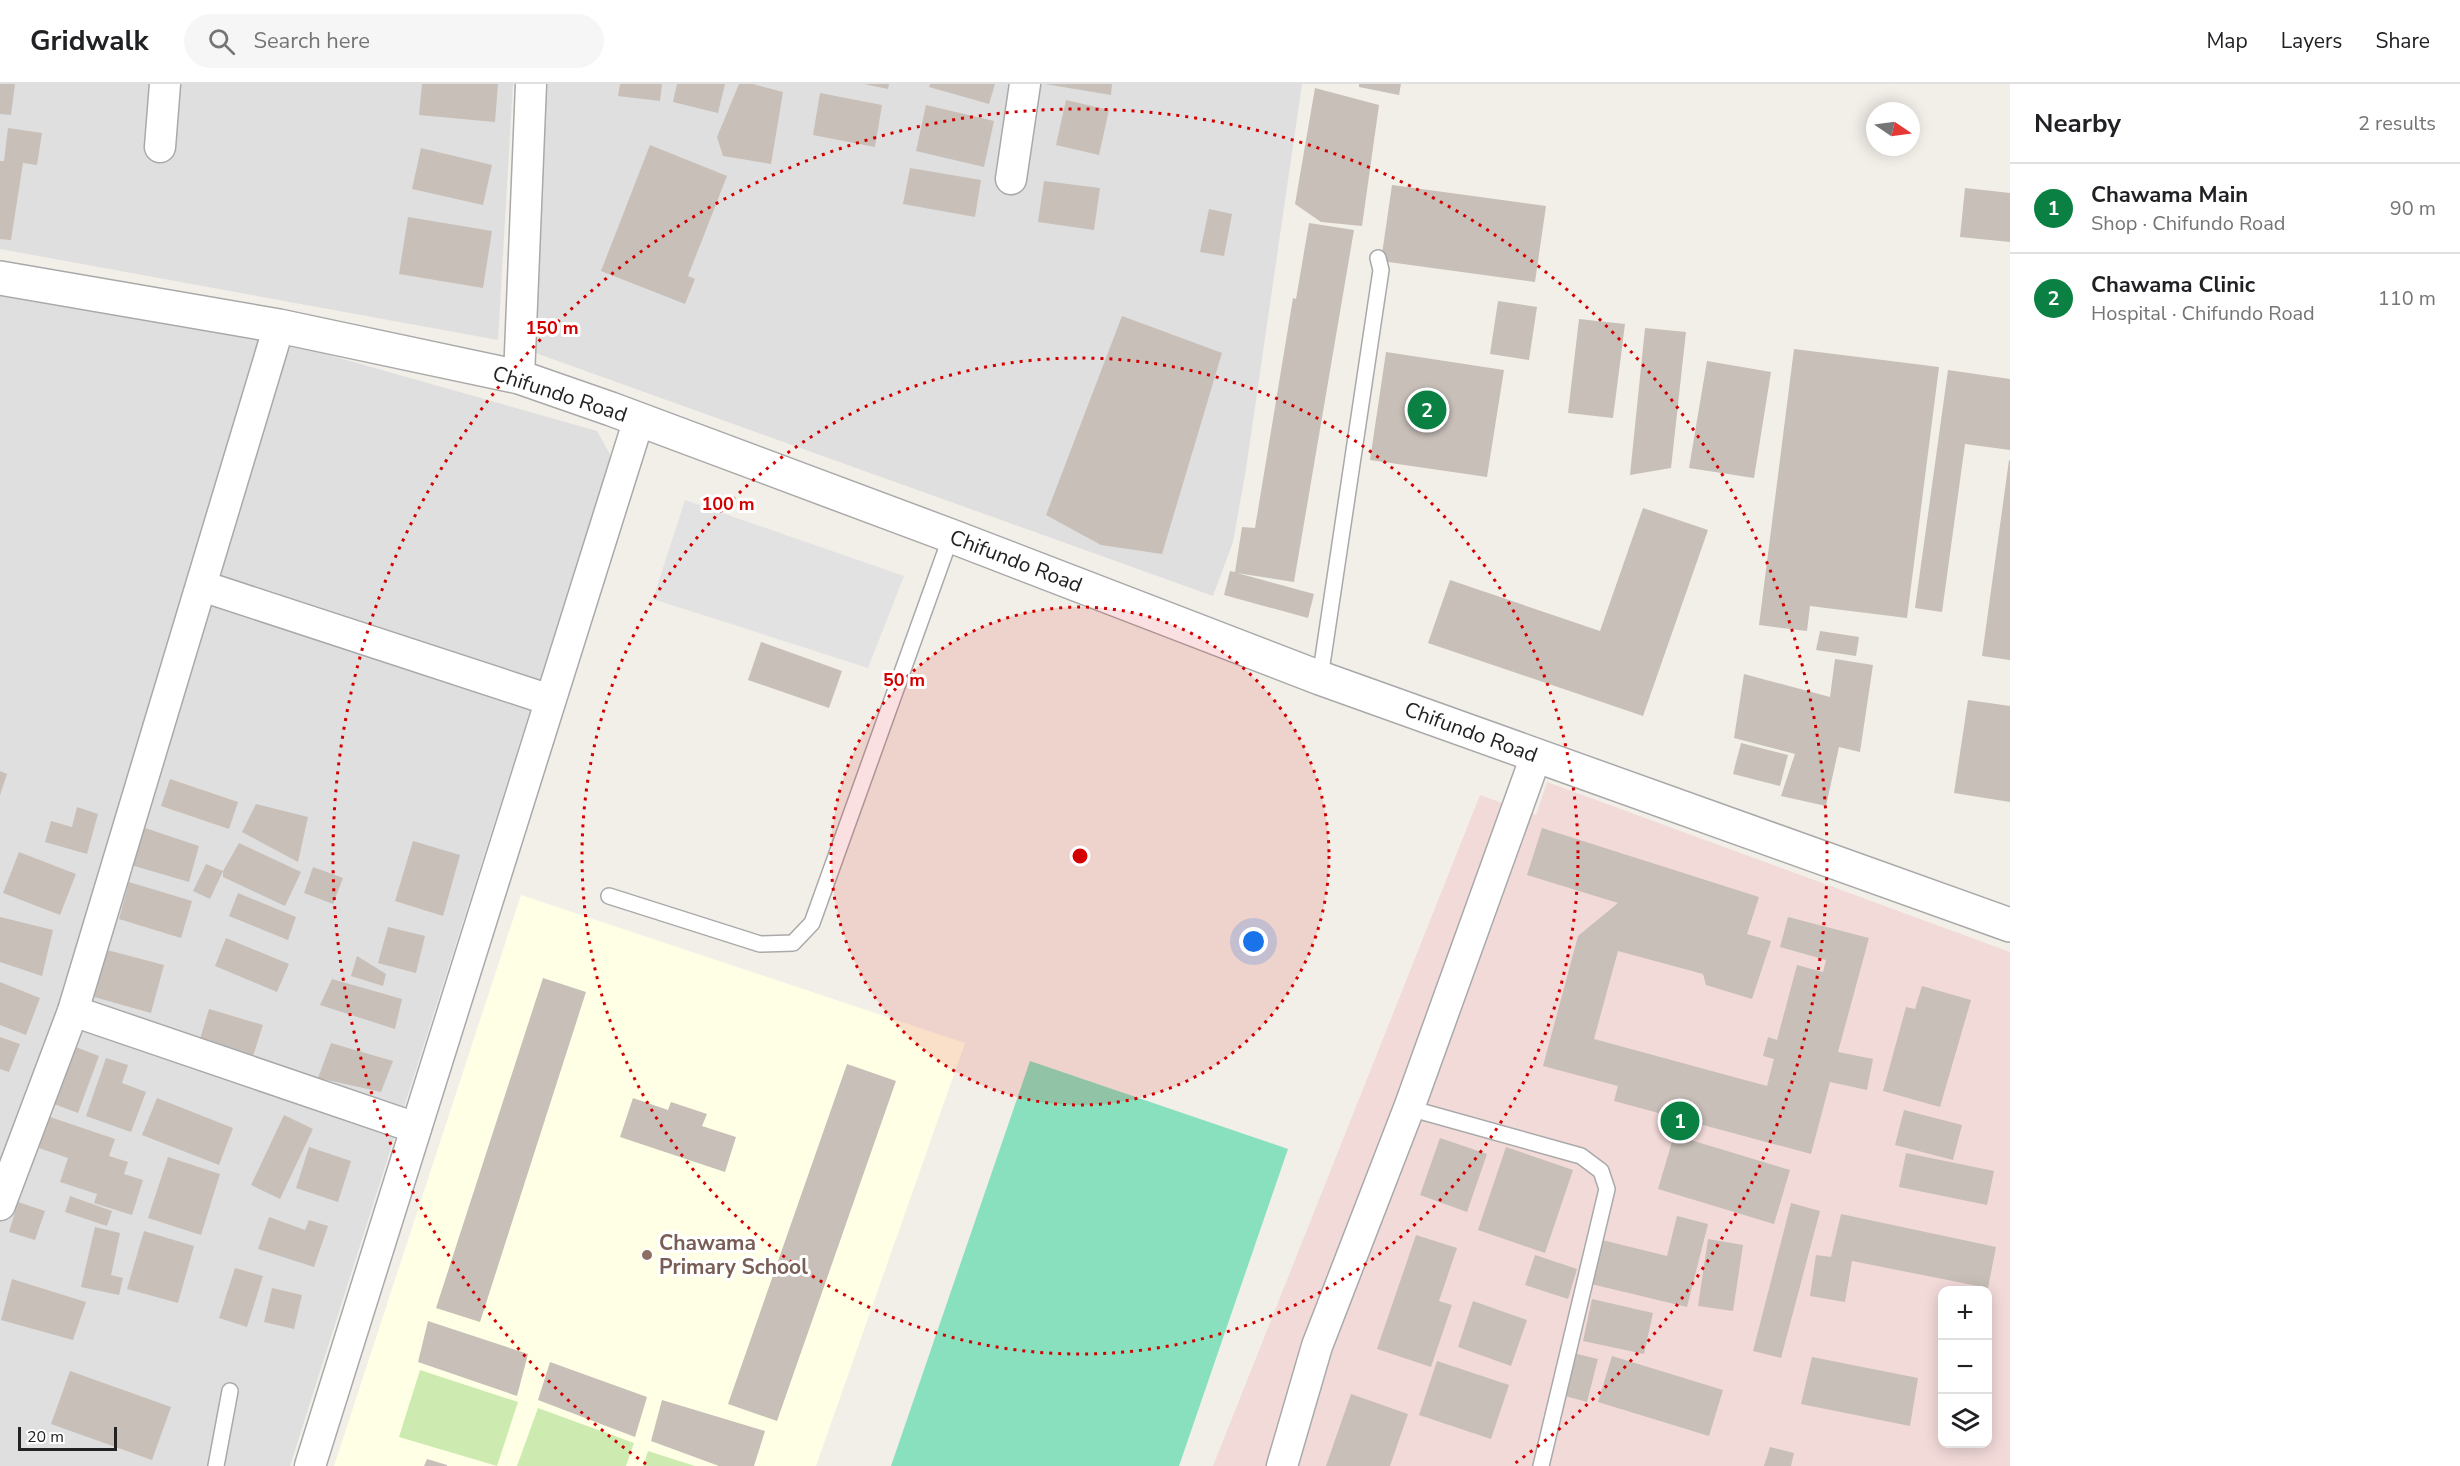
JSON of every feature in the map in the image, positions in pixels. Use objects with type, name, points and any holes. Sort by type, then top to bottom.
[{"type":"street","points":[[160,147],[165,84]]},
{"type":"street","points":[[519,377],[531,84]]},
{"type":"street","points":[[1011,179],[1025,84]]},
{"type":"street","name":"Chifundo Road","points":[[0,278],[279,326],[519,377],[639,419],[951,536],[1320,678],[2010,925]]},
{"type":"street","points":[[0,1205],[73,1011],[279,326]]},
{"type":"street","points":[[310,1466],[639,419]]},
{"type":"street","points":[[202,586],[550,700]]},
{"type":"street","points":[[1282,1466],[1317,1346],[1409,1108],[1536,756]]},
{"type":"street","points":[[73,1011],[416,1128]]},
{"type":"lane","points":[[1320,678],[1381,270],[1378,258]]},
{"type":"lane","points":[[609,896],[760,944],[793,943],[812,924],[951,536]]},
{"type":"lane","points":[[1409,1108],[1581,1156],[1601,1172],[1607,1189],[1541,1466]]},
{"type":"lane","points":[[216,1466],[230,1390]]},
{"type":"shaded area","points":[[0,84],[513,84],[498,340],[0,249]]},
{"type":"shaded area","points":[[542,84],[1302,84],[1246,469],[1233,542],[1213,596],[530,351]]},
{"type":"shaded area","points":[[0,292],[297,346],[597,431],[611,456],[290,1466],[0,1466]]},
{"type":"shaded area","points":[[685,500],[904,576],[868,668],[653,599]]},
{"type":"shaded area","points":[[1547,782],[2010,952],[2010,1466],[1213,1466],[1480,795],[1536,815]]},
{"type":"shaded area","name":"Chawama Primary School","points":[[521,895],[965,1043],[816,1466],[334,1466]]},
{"type":"green space","points":[[1030,1061],[1288,1149],[1179,1466],[891,1466]]},
{"type":"green space","points":[[420,1370],[518,1402],[497,1466],[399,1437]]},
{"type":"green space","points":[[538,1408],[634,1443],[626,1466],[517,1466]]},
{"type":"green space","points":[[648,1451],[695,1466],[643,1466]]},
{"type":"building","points":[[0,84],[15,84],[11,115],[0,114]]},
{"type":"building","points":[[422,84],[498,84],[495,122],[419,115]]},
{"type":"building","points":[[620,84],[662,84],[660,101],[618,96]]},
{"type":"building","points":[[677,84],[725,84],[718,113],[673,102]]},
{"type":"building","points":[[739,84],[753,84],[783,92],[771,164],[723,156],[717,137]]},
{"type":"building","points":[[864,84],[889,84],[888,89]]},
{"type":"building","points":[[930,84],[995,84],[989,104],[929,87]]},
{"type":"building","points":[[1045,84],[1112,84],[1111,95]]},
{"type":"building","points":[[1359,84],[1401,84],[1399,95],[1359,87]]},
{"type":"building","points":[[1315,88],[1379,105],[1362,226],[1321,222],[1295,204]]},
{"type":"building","points":[[820,93],[882,105],[875,147],[813,135]]},
{"type":"building","points":[[1066,100],[1109,110],[1099,155],[1056,145]]},
{"type":"building","points":[[926,105],[994,121],[984,167],[916,151]]},
{"type":"building","points":[[8,128],[42,133],[37,165],[23,163],[11,240],[0,239],[0,161],[4,161]]},
{"type":"building","points":[[650,145],[727,176],[688,276],[695,279],[685,304],[601,271]]},
{"type":"building","points":[[421,148],[492,165],[483,205],[412,189]]},
{"type":"building","points":[[910,168],[981,180],[975,217],[903,204]]},
{"type":"building","points":[[1044,181],[1100,188],[1094,230],[1038,222]]},
{"type":"building","points":[[1392,185],[1546,206],[1535,282],[1381,261]]},
{"type":"building","points":[[1965,188],[2010,193],[2010,242],[1960,237]]},
{"type":"building","points":[[1209,209],[1232,214],[1224,256],[1200,252]]},
{"type":"building","points":[[408,217],[492,231],[483,288],[399,274]]},
{"type":"building","points":[[1309,223],[1354,230],[1294,582],[1237,573],[1314,594],[1308,618],[1224,595],[1230,571],[1235,572],[1242,527],[1255,528],[1293,298],[1296,299]]},
{"type":"building","points":[[1498,301],[1537,307],[1529,360],[1490,354]]},
{"type":"building","points":[[1122,316],[1222,353],[1162,554],[1101,545],[1046,515]]},
{"type":"building","points":[[1579,319],[1625,324],[1613,418],[1568,413]]},
{"type":"building","points":[[1645,328],[1686,332],[1671,468],[1630,475]]},
{"type":"building","points":[[1794,349],[1939,367],[1907,618],[1810,606],[1807,631],[1759,625]]},
{"type":"building","points":[[1386,352],[1504,370],[1487,477],[1370,460]]},
{"type":"building","points":[[1707,361],[1771,372],[1754,478],[1689,468]]},
{"type":"building","points":[[1948,370],[2010,379],[2010,450],[1965,444],[1942,612],[1915,608]]},
{"type":"building","points":[[2010,461],[2010,660],[1982,656]]},
{"type":"building","points":[[1643,508],[1708,530],[1643,716],[1428,643],[1450,580],[1600,631]]},
{"type":"building","points":[[1820,631],[1859,637],[1856,656],[1816,650]]},
{"type":"building","points":[[761,642],[842,671],[829,708],[748,680]]},
{"type":"building","points":[[1835,659],[1873,665],[1860,752],[1839,747],[1826,806],[1781,796],[1795,754],[1734,738],[1744,674],[1830,697]]},
{"type":"building","points":[[1968,700],[2010,706],[2010,802],[1954,793]]},
{"type":"building","points":[[1741,743],[1788,755],[1780,786],[1733,774]]},
{"type":"building","points":[[0,771],[7,774],[0,795]]},
{"type":"building","points":[[170,779],[238,802],[229,829],[161,806]]},
{"type":"building","points":[[256,804],[308,817],[298,862],[242,832]]},
{"type":"building","points":[[77,807],[98,814],[87,854],[45,842],[51,821],[72,827]]},
{"type":"building","points":[[142,827],[199,846],[189,882],[131,865]]},
{"type":"building","points":[[1542,828],[1759,897],[1747,934],[1771,941],[1752,999],[1706,985],[1703,974],[1618,951],[1594,1039],[1767,1086],[1774,1059],[1763,1056],[1768,1037],[1777,1040],[1797,965],[1823,972],[1826,960],[1780,947],[1788,917],[1869,938],[1838,1052],[1873,1059],[1867,1090],[1830,1082],[1811,1154],[1614,1101],[1618,1086],[1543,1066],[1578,936],[1618,903],[1527,875]]},
{"type":"building","points":[[413,841],[460,855],[443,916],[395,901]]},
{"type":"building","points":[[239,843],[301,872],[285,906],[223,877],[223,871]]},
{"type":"building","points":[[19,852],[76,874],[60,915],[3,893]]},
{"type":"building","points":[[206,864],[223,871],[210,899],[193,891]]},
{"type":"building","points":[[313,867],[343,878],[333,904],[304,893]]},
{"type":"building","points":[[129,882],[192,901],[181,938],[119,919]]},
{"type":"building","points":[[238,893],[296,917],[288,940],[229,916]]},
{"type":"building","points":[[0,917],[53,930],[42,976],[0,962]]},
{"type":"building","points":[[388,927],[425,936],[416,973],[378,963]]},
{"type":"building","points":[[226,938],[289,964],[277,992],[215,966]]},
{"type":"building","points":[[107,950],[164,965],[151,1013],[94,997]]},
{"type":"building","points":[[357,956],[386,974],[383,986],[351,976]]},
{"type":"building","points":[[543,978],[586,992],[480,1322],[436,1308]]},
{"type":"building","points":[[332,979],[402,999],[395,1029],[320,1005]]},
{"type":"building","points":[[0,982],[40,998],[26,1035],[0,1025]]},
{"type":"building","points":[[1922,986],[1971,1000],[1940,1107],[1883,1091],[1906,1007],[1915,1009]]},
{"type":"building","points":[[209,1009],[263,1025],[253,1056],[200,1039]]},
{"type":"building","points":[[0,1037],[20,1044],[9,1072],[0,1069]]},
{"type":"building","points":[[331,1043],[393,1061],[381,1092],[318,1078]]},
{"type":"building","points":[[73,1046],[99,1056],[78,1113],[51,1103]]},
{"type":"building","points":[[106,1058],[128,1065],[122,1083],[146,1092],[131,1132],[86,1116]]},
{"type":"building","points":[[847,1064],[896,1081],[777,1421],[728,1404]]},
{"type":"building","points":[[157,1098],[233,1128],[219,1165],[142,1135]]},
{"type":"building","points":[[633,1098],[668,1110],[671,1102],[707,1114],[702,1126],[736,1137],[725,1172],[620,1137]]},
{"type":"building","points":[[1904,1110],[1962,1125],[1953,1160],[1895,1145]]},
{"type":"building","points":[[284,1115],[313,1129],[280,1199],[251,1185]]},
{"type":"building","points":[[50,1117],[115,1139],[109,1156],[128,1162],[124,1174],[143,1180],[132,1215],[94,1203],[97,1194],[60,1182],[68,1158],[39,1148]]},
{"type":"building","points":[[1674,1135],[1790,1170],[1774,1224],[1658,1189]]},
{"type":"building","points":[[1440,1138],[1487,1154],[1467,1212],[1420,1195]]},
{"type":"building","points":[[309,1147],[351,1161],[338,1202],[296,1188]]},
{"type":"building","points":[[1506,1147],[1573,1170],[1545,1253],[1478,1230]]},
{"type":"building","points":[[1906,1153],[1994,1171],[1987,1205],[1899,1187]]},
{"type":"building","points":[[168,1157],[220,1174],[201,1235],[148,1218]]},
{"type":"building","points":[[70,1196],[112,1211],[107,1226],[65,1212]]},
{"type":"building","points":[[18,1202],[45,1211],[35,1240],[9,1232]]},
{"type":"building","points":[[1791,1203],[1820,1211],[1781,1358],[1753,1351]]},
{"type":"building","points":[[1841,1214],[1996,1247],[1988,1286],[1978,1286],[1852,1261],[1845,1302],[1810,1296],[1816,1255],[1831,1257]]},
{"type":"building","points":[[1677,1216],[1708,1224],[1687,1307],[1591,1284],[1602,1240],[1667,1256]]},
{"type":"building","points":[[269,1217],[305,1230],[309,1220],[328,1226],[314,1267],[258,1249]]},
{"type":"building","points":[[95,1227],[120,1233],[111,1275],[123,1278],[119,1295],[81,1287]]},
{"type":"building","points":[[144,1231],[194,1246],[178,1303],[127,1289]]},
{"type":"building","points":[[1416,1235],[1457,1248],[1439,1301],[1452,1305],[1431,1367],[1377,1349]]},
{"type":"building","points":[[1708,1239],[1743,1245],[1733,1311],[1698,1306]]},
{"type":"building","points":[[1535,1255],[1577,1269],[1568,1299],[1525,1285]]},
{"type":"building","points":[[235,1268],[263,1276],[247,1327],[219,1318]]},
{"type":"building","points":[[12,1279],[86,1302],[73,1340],[1,1320]]},
{"type":"building","points":[[272,1288],[302,1295],[294,1329],[264,1322]]},
{"type":"building","points":[[1592,1299],[1653,1313],[1644,1354],[1583,1341]]},
{"type":"building","points":[[1473,1301],[1527,1320],[1511,1366],[1458,1347]]},
{"type":"building","points":[[428,1321],[528,1354],[517,1396],[418,1362]]},
{"type":"building","points":[[1569,1352],[1598,1359],[1587,1402],[1558,1394]]},
{"type":"building","points":[[1612,1356],[1723,1390],[1709,1436],[1598,1402]]},
{"type":"building","points":[[1812,1357],[1918,1378],[1910,1426],[1801,1404]]},
{"type":"building","points":[[1437,1361],[1509,1385],[1491,1439],[1419,1415]]},
{"type":"building","points":[[550,1362],[647,1397],[635,1437],[538,1400]]},
{"type":"building","points":[[70,1371],[171,1407],[152,1460],[51,1424]]},
{"type":"building","points":[[1351,1394],[1408,1414],[1390,1466],[1326,1466]]},
{"type":"building","points":[[662,1400],[765,1431],[754,1466],[719,1466],[651,1441]]},
{"type":"building","points":[[1770,1447],[1794,1453],[1791,1466],[1764,1466]]},
{"type":"building","points":[[427,1459],[447,1465],[447,1466],[424,1466]]},
{"type":"place","name":"Chawama Clinic","points":[[1427,410]]},
{"type":"place","name":"Chawama Main","points":[[1680,1121]]},
{"type":"place","name":"Chawama Primary School","points":[[647,1255]]}]
